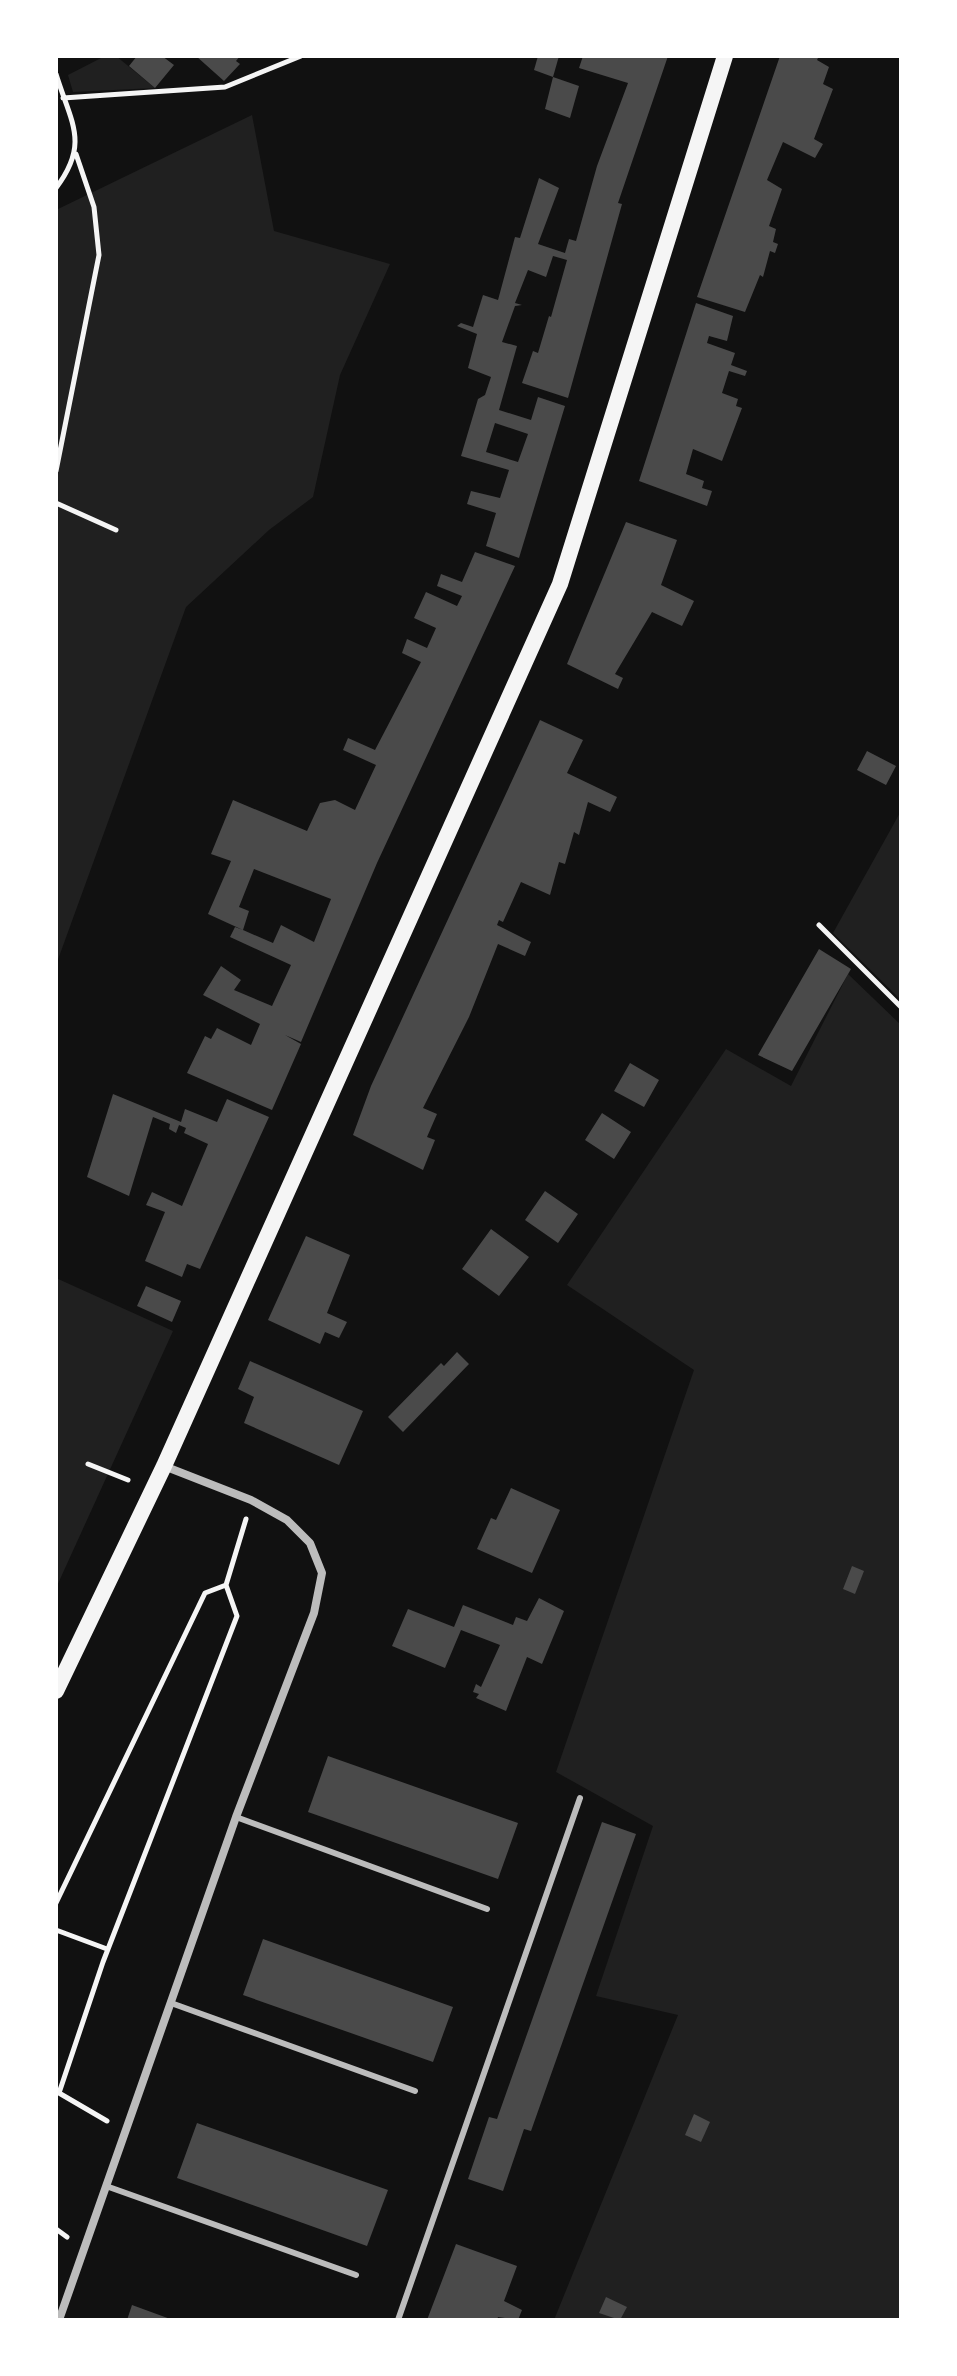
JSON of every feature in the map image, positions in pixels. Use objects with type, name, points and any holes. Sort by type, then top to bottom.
[{"type":"main road","points":[[56,1691],[164,1466],[560,584],[725,56]]},
{"type":"street","points":[[59,2320],[236,1817],[314,1613],[322,1573],[310,1543],[287,1520],[251,1500],[164,1466]]},
{"type":"lane","points":[[398,2320],[580,1798]]},
{"type":"lane","points":[[236,1817],[487,1909]]},
{"type":"lane","points":[[171,2003],[415,2091]]},
{"type":"lane","points":[[106,2186],[356,2275]]},
{"type":"path","points":[[63,98],[225,87],[301,56]]},
{"type":"path","points":[[56,74],[76,137],[76,154],[94,207],[99,255],[56,471]]},
{"type":"path","points":[[56,188],[76,154]]},
{"type":"path","points":[[56,503],[116,530]]},
{"type":"path","points":[[819,925],[901,1007]]},
{"type":"path","points":[[88,1464],[128,1480]]},
{"type":"path","points":[[125,2132],[58,2095],[108,1950],[237,1616],[226,1585],[247,1516]]},
{"type":"path","points":[[56,1903],[205,1593],[226,1585]]},
{"type":"path","points":[[56,1930],[108,1950]]},
{"type":"shaded area","points":[[105,56],[116,56],[155,88],[73,92],[68,75]]},
{"type":"shaded area","points":[[252,115],[274,231],[390,264],[340,375],[313,497],[269,530],[186,607],[56,965],[56,210]]},
{"type":"shaded area","points":[[901,811],[901,1000],[833,933]]},
{"type":"shaded area","points":[[848,974],[901,1025],[901,2320],[554,2320],[678,2015],[596,1996],[653,1826],[556,1772],[694,1370],[567,1285],[726,1049],[791,1086]]},
{"type":"shaded area","points":[[56,1278],[173,1331],[56,1588]]},
{"type":"building","points":[[137,56],[162,56],[174,65],[155,88],[129,66]]},
{"type":"building","points":[[196,56],[240,56],[236,61],[240,64],[224,81]]},
{"type":"building","points":[[538,56],[559,56],[553,77],[534,70]]},
{"type":"building","points":[[583,56],[668,56],[618,203],[622,204],[568,398],[522,383],[533,351],[538,353],[567,260],[553,256],[546,277],[528,270],[515,303],[522,305],[515,306],[502,342],[517,346],[499,410],[531,420],[538,397],[565,406],[519,558],[486,546],[496,513],[467,504],[471,491],[500,498],[509,470],[461,456],[478,399],[485,395],[491,377],[468,368],[477,334],[457,326],[461,323],[473,327],[483,295],[498,300],[515,237],[520,238],[539,178],[559,188],[538,244],[565,253],[569,239],[576,241],[597,166],[628,83],[579,68]],"holes":[[[495,423],[528,434],[518,462],[486,452]]]},
{"type":"building","points":[[780,56],[819,56],[817,60],[829,67],[823,84],[833,89],[814,139],[823,144],[815,158],[783,142],[767,180],[782,189],[769,226],[776,229],[773,242],[778,244],[775,253],[770,251],[763,277],[760,275],[745,312],[697,297]]},
{"type":"building","points":[[553,77],[579,86],[570,118],[545,109]]},
{"type":"building","points":[[696,303],[733,316],[727,341],[709,336],[707,343],[735,353],[731,365],[747,371],[745,376],[729,371],[722,393],[738,399],[736,406],[742,408],[722,461],[693,449],[686,474],[704,481],[702,488],[712,491],[707,506],[639,481]]},
{"type":"building","points":[[626,522],[677,540],[661,585],[694,601],[682,626],[652,612],[615,674],[623,678],[618,689],[567,664]]},
{"type":"building","points":[[475,552],[515,566],[377,863],[301,1042],[285,1035],[301,1044],[272,1110],[187,1073],[205,1036],[211,1039],[217,1028],[251,1045],[260,1024],[203,995],[221,966],[241,980],[234,990],[272,1006],[291,965],[230,937],[235,927],[243,930],[208,914],[231,861],[211,854],[233,800],[307,831],[320,803],[335,800],[355,810],[376,765],[343,750],[348,738],[375,750],[421,662],[402,653],[407,639],[427,648],[436,628],[414,618],[426,592],[457,606],[462,596],[437,586],[441,574],[462,582]],"holes":[[[254,869],[331,899],[314,942],[281,925],[273,943],[243,930],[249,911],[239,907]]]},
{"type":"building","points":[[540,720],[583,740],[567,773],[617,797],[610,812],[588,802],[579,835],[574,832],[565,864],[559,862],[550,895],[521,882],[503,922],[499,920],[497,925],[531,942],[525,956],[498,944],[469,1017],[423,1108],[437,1114],[427,1137],[435,1140],[423,1170],[353,1135],[371,1086]]},
{"type":"building","points":[[867,751],[896,766],[886,785],[857,770]]},
{"type":"building","points":[[819,949],[851,969],[792,1071],[758,1055]]},
{"type":"building","points":[[630,1063],[659,1080],[644,1107],[614,1091]]},
{"type":"building","points":[[113,1094],[181,1122],[185,1109],[217,1122],[227,1099],[269,1117],[200,1269],[187,1264],[182,1277],[145,1261],[165,1212],[146,1205],[152,1192],[182,1206],[208,1144],[184,1133],[186,1128],[179,1125],[176,1133],[169,1129],[170,1124],[153,1117],[129,1196],[87,1177]]},
{"type":"building","points":[[602,1113],[631,1132],[614,1159],[585,1140]]},
{"type":"building","points":[[545,1191],[578,1214],[558,1243],[525,1220]]},
{"type":"building","points":[[491,1229],[529,1257],[499,1296],[462,1269]]},
{"type":"building","points":[[306,1236],[350,1255],[327,1313],[347,1322],[339,1338],[325,1332],[320,1344],[268,1320]]},
{"type":"building","points":[[146,1286],[181,1301],[172,1322],[137,1306]]},
{"type":"building","points":[[457,1352],[469,1364],[403,1432],[388,1417],[441,1363],[444,1366]]},
{"type":"building","points":[[250,1361],[363,1411],[339,1465],[244,1423],[254,1397],[238,1389]]},
{"type":"building","points":[[511,1488],[560,1510],[532,1573],[477,1549],[491,1518],[496,1520]]},
{"type":"building","points":[[852,1566],[864,1571],[855,1594],[843,1589]]},
{"type":"building","points":[[539,1598],[564,1611],[542,1664],[527,1657],[506,1711],[476,1698],[479,1694],[473,1692],[476,1684],[481,1687],[500,1645],[461,1630],[445,1668],[392,1646],[408,1609],[454,1627],[463,1605],[513,1625],[516,1617],[527,1621]]},
{"type":"building","points":[[328,1756],[518,1823],[498,1879],[308,1812]]},
{"type":"building","points":[[602,1822],[636,1834],[531,2131],[524,2129],[503,2191],[468,2179],[489,2117],[497,2119]]},
{"type":"building","points":[[263,1939],[453,2007],[433,2062],[243,1995]]},
{"type":"building","points":[[694,2114],[710,2122],[701,2142],[685,2135]]},
{"type":"building","points":[[197,2123],[388,2190],[367,2246],[177,2178]]},
{"type":"building","points":[[456,2244],[517,2266],[504,2301],[522,2310],[518,2320],[498,2317],[497,2320],[427,2320]]},
{"type":"building","points":[[606,2297],[627,2307],[620,2320],[599,2313]]},
{"type":"building","points":[[132,2305],[173,2320],[127,2320]]}]
